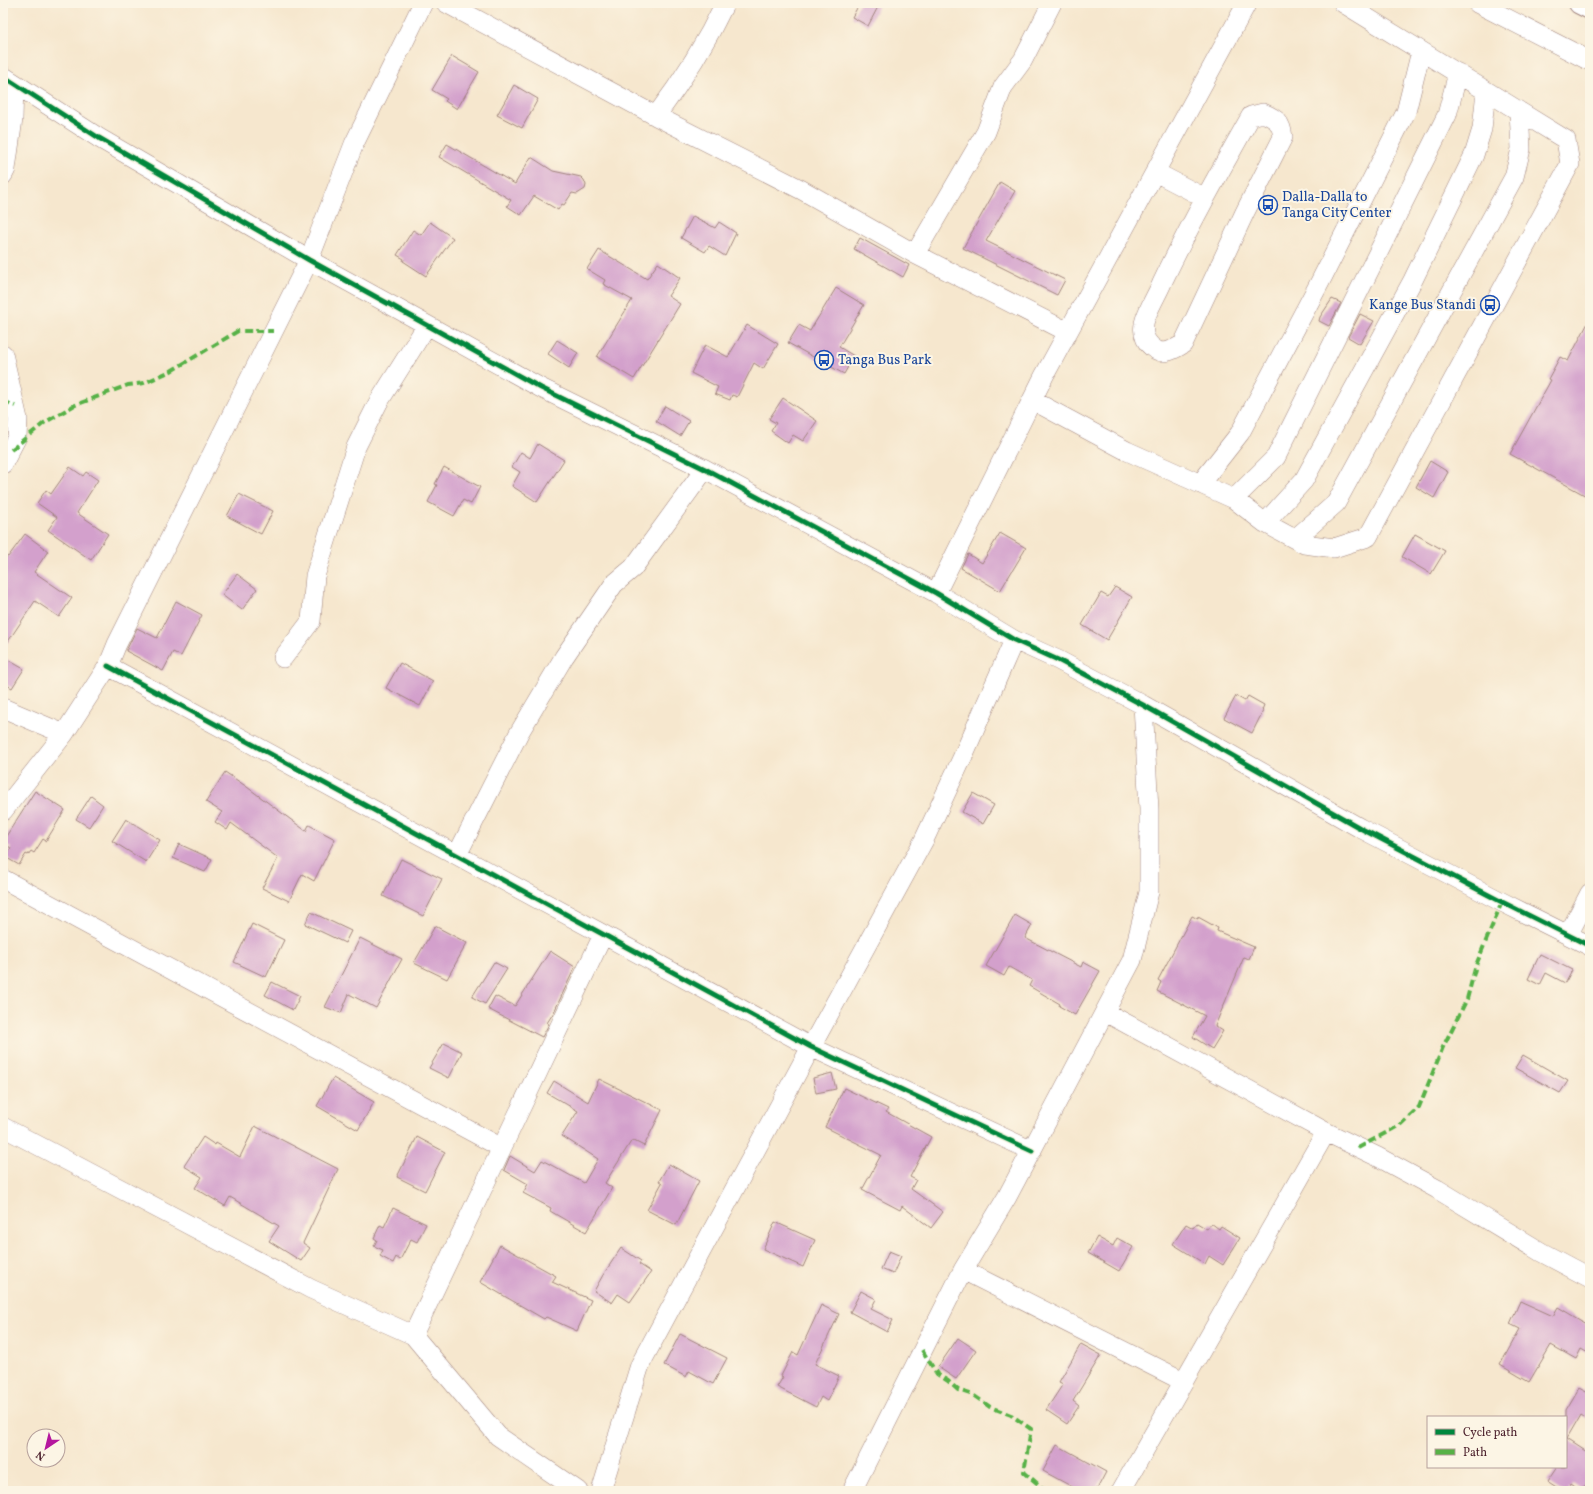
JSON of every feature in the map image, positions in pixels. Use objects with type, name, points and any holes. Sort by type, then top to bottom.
[{"type":"highway","points":[[1580,3],[1590,8]]},
{"type":"street","points":[[3,811],[64,734],[108,666],[117,644],[309,260],[354,144],[423,3]]},
{"type":"street","points":[[446,3],[656,116],[802,190],[915,254],[1068,332]]},
{"type":"street","points":[[656,116],[682,80],[715,24],[725,3]]},
{"type":"street","points":[[915,254],[986,132],[1003,87],[1023,60],[1052,3]]},
{"type":"street","points":[[936,593],[1032,400],[1247,3]]},
{"type":"street","points":[[1032,400],[1127,451],[1234,499],[1265,523],[1304,544],[1334,548],[1368,537],[1570,164],[1566,140],[1343,3]]},
{"type":"street","points":[[1477,3],[1590,61]]},
{"type":"street","points":[[1200,484],[1240,433],[1320,282],[1406,112],[1422,51]]},
{"type":"street","points":[[1234,499],[1276,457],[1447,115],[1458,73]]},
{"type":"street","points":[[8,80],[100,138],[309,260],[541,388],[705,469],[936,593],[1014,640],[1058,660],[1143,705],[1360,828],[1590,946]]},
{"type":"street","points":[[3,175],[6,169],[13,119],[8,80]]},
{"type":"street","points":[[1265,523],[1304,480],[1413,280],[1474,155],[1482,129],[1486,91]]},
{"type":"street","points":[[1295,539],[1336,503],[1514,177],[1521,149],[1519,111]]},
{"type":"street","points":[[1263,113],[1274,118],[1281,126],[1283,137],[1245,212],[1183,344],[1172,351],[1160,352],[1151,346],[1144,336],[1144,323],[1171,264],[1205,198],[1251,116],[1263,113]]},
{"type":"street","points":[[1155,172],[1205,198]]},
{"type":"street","points":[[283,658],[311,621],[315,576],[356,447],[378,403],[427,325]]},
{"type":"street","points":[[3,354],[18,419],[17,437],[3,464]]},
{"type":"street","points":[[457,855],[519,733],[564,657],[614,584],[633,568],[705,469]]},
{"type":"street","points":[[601,1491],[640,1365],[924,840],[1014,640]]},
{"type":"street","points":[[108,666],[811,1047],[1032,1151]]},
{"type":"street","points":[[852,1491],[963,1270],[1007,1197],[1132,960],[1149,892],[1149,809],[1143,705]]},
{"type":"street","points":[[3,708],[64,734]]},
{"type":"street","points":[[3,879],[502,1148]]},
{"type":"street","points":[[1568,935],[1590,893]]},
{"type":"street","points":[[413,1336],[603,935]]},
{"type":"street","points":[[1105,1012],[1326,1132],[1378,1157],[1542,1252],[1590,1278]]},
{"type":"street","points":[[3,1127],[311,1289],[413,1336],[498,1436],[578,1491]]},
{"type":"street","points":[[1121,1491],[1326,1132]]},
{"type":"street","points":[[963,1270],[1183,1381]]},
{"type":"building","points":[[860,3],[880,3],[868,26],[852,17]]},
{"type":"building","points":[[452,56],[479,72],[457,109],[445,101],[447,99],[432,90]]},
{"type":"building","points":[[514,85],[538,99],[522,128],[497,115]]},
{"type":"building","points":[[447,144],[515,184],[531,157],[553,171],[581,177],[586,185],[585,189],[577,194],[572,193],[564,205],[562,204],[558,210],[534,196],[521,215],[507,206],[511,200],[439,157]]},
{"type":"building","points":[[1000,182],[1015,191],[986,241],[1065,280],[1057,295],[963,248]]},
{"type":"building","points":[[693,216],[715,228],[719,222],[736,233],[725,256],[709,246],[705,252],[681,238]]},
{"type":"building","points":[[430,222],[453,238],[426,276],[403,261],[404,259],[397,255],[413,230],[421,235]]},
{"type":"building","points":[[860,238],[909,265],[903,277],[854,249]]},
{"type":"building","points":[[599,250],[647,279],[658,263],[680,278],[668,296],[680,304],[634,379],[597,357],[632,300],[603,284],[605,280],[587,269]]},
{"type":"building","points":[[836,288],[864,305],[839,347],[854,356],[844,374],[788,343],[799,325],[810,331]]},
{"type":"building","points":[[1332,299],[1341,303],[1329,326],[1319,321]]},
{"type":"building","points":[[1360,314],[1374,321],[1360,344],[1348,337]]},
{"type":"building","points":[[1590,319],[1590,498],[1510,454],[1551,380],[1548,379],[1560,357],[1568,361]]},
{"type":"building","points":[[747,325],[778,344],[763,369],[754,363],[737,397],[732,395],[730,400],[715,394],[718,387],[691,373],[705,345],[728,357]]},
{"type":"building","points":[[557,340],[578,353],[569,368],[548,354]]},
{"type":"building","points":[[783,398],[817,421],[803,441],[793,435],[788,443],[771,431],[776,423],[769,419]]},
{"type":"building","points":[[665,406],[689,421],[680,436],[656,421]]},
{"type":"building","points":[[538,444],[564,460],[537,502],[512,486],[520,472],[512,467],[521,452],[530,458]]},
{"type":"building","points":[[1430,461],[1448,472],[1434,498],[1416,487]]},
{"type":"building","points":[[70,467],[83,476],[86,472],[98,480],[77,513],[108,534],[91,560],[48,530],[57,517],[37,503],[46,490],[51,494]]},
{"type":"building","points":[[444,467],[480,487],[471,504],[463,500],[454,516],[428,502]]},
{"type":"building","points":[[239,494],[273,511],[261,534],[227,516]]},
{"type":"building","points":[[1000,533],[1026,548],[1000,591],[961,568],[968,554],[982,563]]},
{"type":"building","points":[[25,534],[48,551],[34,572],[72,598],[59,617],[35,601],[3,649],[3,554],[8,557]]},
{"type":"building","points":[[1415,534],[1445,551],[1431,574],[1402,557]]},
{"type":"building","points":[[237,574],[257,589],[242,610],[222,595]]},
{"type":"building","points":[[1115,587],[1132,597],[1107,640],[1082,625],[1101,593],[1108,597]]},
{"type":"building","points":[[176,601],[202,615],[181,656],[173,652],[163,671],[126,651],[137,628],[157,638]]},
{"type":"building","points":[[3,657],[24,669],[12,688],[3,683]]},
{"type":"building","points":[[400,663],[433,681],[420,706],[386,688]]},
{"type":"building","points":[[1236,696],[1245,701],[1248,696],[1264,705],[1263,711],[1252,733],[1224,718]]},
{"type":"building","points":[[225,772],[306,831],[309,825],[335,839],[314,881],[302,874],[289,901],[262,888],[278,858],[231,823],[227,830],[215,822],[222,812],[206,802]]},
{"type":"building","points":[[35,791],[65,810],[46,841],[43,839],[34,853],[31,851],[28,855],[26,854],[19,865],[5,857],[11,848],[3,843],[3,841]]},
{"type":"building","points":[[973,793],[994,805],[983,824],[962,812]]},
{"type":"building","points":[[91,796],[103,805],[89,827],[76,819]]},
{"type":"building","points":[[126,819],[160,840],[146,862],[112,841]]},
{"type":"building","points":[[179,844],[212,859],[205,872],[173,858]]},
{"type":"building","points":[[401,859],[442,879],[423,916],[383,896]]},
{"type":"building","points":[[311,912],[351,931],[345,943],[305,924]]},
{"type":"building","points":[[1015,915],[1032,925],[1025,938],[1081,967],[1083,962],[1100,971],[1075,1015],[1059,1006],[1060,1004],[1029,986],[1032,980],[1009,967],[1004,976],[986,966]]},
{"type":"building","points":[[1192,916],[1198,919],[1198,917],[1218,928],[1217,931],[1254,947],[1249,959],[1244,957],[1215,1026],[1223,1031],[1212,1049],[1193,1037],[1205,1016],[1157,991],[1161,982],[1158,980]]},
{"type":"building","points":[[252,924],[284,940],[266,977],[234,962]]},
{"type":"building","points":[[435,926],[467,943],[447,979],[414,963]]},
{"type":"building","points":[[360,938],[402,959],[376,1008],[349,994],[341,1013],[325,1007]]},
{"type":"building","points":[[550,951],[575,967],[554,1012],[547,1023],[549,1024],[542,1037],[488,1009],[495,996],[515,1006]]},
{"type":"building","points":[[1540,954],[1572,970],[1565,983],[1546,973],[1540,985],[1528,979]]},
{"type":"building","points":[[494,962],[507,969],[485,1004],[472,997]]},
{"type":"building","points":[[272,982],[300,996],[293,1010],[265,995]]},
{"type":"building","points":[[444,1043],[462,1052],[449,1078],[429,1068]]},
{"type":"building","points":[[1523,1055],[1568,1081],[1560,1093],[1515,1068]]},
{"type":"building","points":[[832,1073],[836,1089],[816,1093],[813,1078]]},
{"type":"building","points":[[333,1078],[374,1102],[358,1130],[317,1106]]},
{"type":"building","points":[[599,1079],[662,1110],[644,1146],[632,1140],[605,1183],[612,1188],[586,1232],[550,1211],[551,1208],[523,1193],[528,1184],[504,1170],[510,1156],[535,1171],[542,1160],[584,1183],[598,1159],[562,1136],[578,1111],[547,1093],[554,1081],[588,1102]]},
{"type":"building","points":[[844,1088],[888,1109],[886,1112],[931,1137],[910,1177],[916,1180],[911,1189],[943,1212],[931,1228],[902,1206],[900,1210],[862,1190],[881,1155],[825,1127]]},
{"type":"building","points":[[255,1126],[338,1169],[303,1243],[310,1248],[301,1261],[269,1241],[279,1226],[230,1197],[225,1206],[195,1188],[202,1177],[184,1166],[203,1137],[215,1145],[216,1143],[240,1157]]},
{"type":"building","points":[[417,1137],[445,1152],[425,1191],[397,1177]]},
{"type":"building","points":[[669,1164],[699,1181],[676,1225],[647,1210],[662,1183],[659,1181]]},
{"type":"building","points":[[393,1208],[426,1224],[417,1242],[411,1239],[400,1260],[396,1257],[393,1263],[380,1256],[383,1250],[374,1246],[377,1240],[374,1238],[380,1225],[384,1227]]},
{"type":"building","points":[[775,1222],[815,1240],[803,1267],[763,1249]]},
{"type":"building","points":[[1197,1223],[1207,1229],[1211,1223],[1219,1229],[1221,1226],[1240,1238],[1223,1265],[1209,1256],[1205,1264],[1173,1244],[1186,1224],[1193,1228]]},
{"type":"building","points":[[1097,1237],[1113,1246],[1117,1238],[1133,1247],[1119,1271],[1088,1253]]},
{"type":"building","points":[[500,1245],[556,1276],[552,1282],[591,1300],[577,1331],[546,1317],[544,1319],[480,1282]]},
{"type":"building","points":[[621,1248],[641,1261],[639,1264],[651,1272],[630,1302],[618,1294],[612,1303],[594,1291]]},
{"type":"building","points":[[889,1251],[901,1256],[893,1274],[881,1269]]},
{"type":"building","points":[[861,1291],[876,1299],[871,1309],[893,1320],[887,1332],[850,1312]]},
{"type":"building","points":[[1520,1301],[1553,1316],[1558,1307],[1590,1326],[1590,1354],[1581,1349],[1576,1359],[1551,1345],[1529,1382],[1500,1365],[1520,1329],[1510,1324]]},
{"type":"building","points":[[821,1305],[839,1314],[815,1364],[839,1376],[827,1401],[821,1397],[816,1407],[777,1387],[783,1377],[781,1376],[793,1352],[798,1355]]},
{"type":"building","points":[[680,1334],[727,1358],[713,1384],[689,1371],[686,1377],[664,1365]]},
{"type":"building","points":[[958,1338],[976,1350],[956,1379],[938,1367]]},
{"type":"building","points":[[1081,1344],[1101,1355],[1073,1401],[1079,1406],[1067,1424],[1046,1410],[1063,1384],[1059,1382]]},
{"type":"building","points":[[1579,1388],[1590,1394],[1590,1421],[1581,1415],[1567,1439],[1567,1416],[1566,1410]]},
{"type":"building","points":[[1567,1439],[1590,1454],[1590,1479],[1582,1491],[1572,1484],[1568,1491],[1561,1491],[1547,1482],[1556,1468],[1567,1468]]},
{"type":"building","points":[[1057,1445],[1106,1472],[1096,1491],[1080,1491],[1043,1471]]},
{"type":"marked path","points":[[11,450],[44,423],[73,406],[128,385],[144,383],[171,371],[238,331],[273,331]]},
{"type":"marked path","points":[[3,401],[15,406]]},
{"type":"marked path","points":[[1358,1148],[1400,1125],[1419,1107],[1443,1047],[1467,999],[1476,965],[1502,902]]},
{"type":"marked path","points":[[922,1350],[937,1374],[958,1390],[973,1395],[990,1407],[1011,1415],[1031,1429],[1024,1472],[1046,1491]]},
{"type":"cycle path","points":[[3,76],[99,138],[309,260],[541,388],[705,469],[936,593],[1014,640],[1058,660],[1143,705],[1360,828],[1590,946]]},
{"type":"cycle path","points":[[108,666],[811,1047],[1032,1151]]},
{"type":"place","name":"Dalla-Dalla to Tanga City Center","points":[[1268,205]]},
{"type":"place","name":"Kange Bus Standi","points":[[1490,305]]},
{"type":"place","name":"Tanga Bus Park","points":[[824,360]]}]
